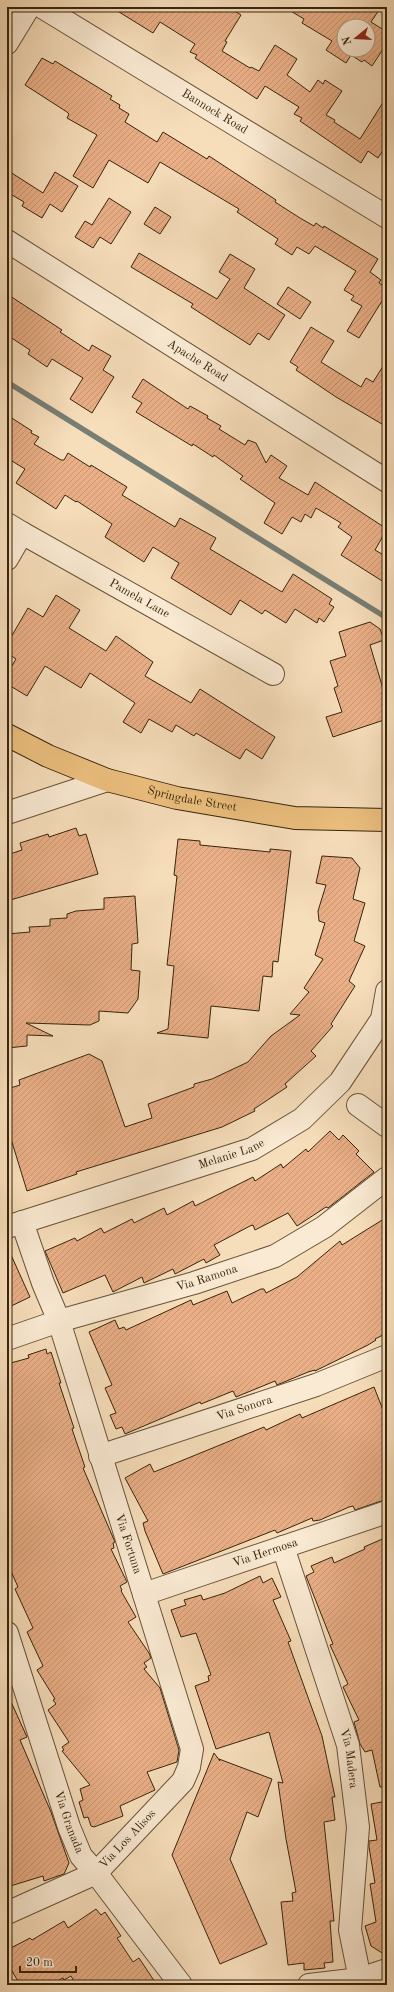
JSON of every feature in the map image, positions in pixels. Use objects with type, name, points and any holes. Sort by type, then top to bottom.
[{"type":"main road","name":"Springdale Street","points":[[7,735],[48,756],[107,780],[177,798],[296,818],[387,820]]},
{"type":"street","points":[[7,43],[29,7]]},
{"type":"street","name":"Bannock Road","points":[[42,7],[387,217]]},
{"type":"street","name":"Apache Road","points":[[7,241],[387,481]]},
{"type":"street","points":[[7,558],[14,528]]},
{"type":"street","name":"Pamela Lane","points":[[14,528],[273,674]]},
{"type":"street","points":[[7,813],[107,780]]},
{"type":"street","name":"Melanie Lane","points":[[14,1225],[252,1149],[302,1119],[340,1082],[384,1020],[387,991]]},
{"type":"street","points":[[358,1105],[387,1126]]},
{"type":"street","name":"Via Ramona","points":[[7,1340],[59,1321],[194,1283],[274,1256],[324,1227],[387,1178]]},
{"type":"street","name":"Via Fortuna","points":[[14,1225],[43,1283],[59,1321],[192,1749],[189,1767]]},
{"type":"street","name":"Via Sonora","points":[[100,1456],[316,1386],[387,1356]]},
{"type":"street","name":"Via Hermosa","points":[[144,1594],[387,1512]]},
{"type":"street","name":"Via Madera","points":[[283,1547],[348,1745],[358,1827],[350,1930],[360,1978]]},
{"type":"street","name":"Via Granada","points":[[7,1633],[69,1828],[81,1856],[96,1873],[181,1985]]},
{"type":"street","name":"Via Los Alisos","points":[[7,1913],[96,1873],[175,1791],[183,1781],[189,1767]]},
{"type":"street","points":[[309,1985],[360,1978],[387,1970]]},
{"type":"building","points":[[111,7],[228,7],[241,15],[225,41],[227,42],[222,51],[250,68],[251,67],[259,71],[275,45],[297,59],[287,75],[310,92],[318,80],[323,84],[325,80],[342,91],[326,115],[360,139],[387,96],[387,144],[378,158],[368,151],[361,163],[300,121],[302,118],[294,114],[299,107],[265,86],[257,99],[195,58],[197,55],[190,52],[195,44],[160,22],[153,33]]},
{"type":"building","points":[[284,7],[381,7],[374,18],[336,18],[336,56],[326,50],[332,41],[302,23],[304,19]]},
{"type":"building","points":[[376,25],[387,32],[387,43],[372,66],[364,60],[362,62],[356,58],[376,58]]},
{"type":"building","points":[[42,58],[53,64],[55,61],[112,96],[110,99],[120,105],[119,108],[129,114],[125,122],[157,142],[163,132],[207,159],[209,156],[276,200],[275,202],[300,218],[314,226],[316,223],[323,228],[324,226],[378,259],[370,272],[381,280],[379,283],[387,288],[387,293],[359,338],[347,331],[362,306],[351,300],[354,296],[344,290],[356,271],[315,246],[309,254],[297,247],[292,255],[275,244],[278,239],[237,212],[239,209],[160,162],[148,183],[109,160],[93,188],[73,176],[97,135],[67,118],[69,114],[67,112],[25,85]]},
{"type":"building","points":[[338,58],[349,58],[346,63]]},
{"type":"building","points":[[7,170],[43,193],[55,172],[78,186],[62,212],[50,204],[42,218],[22,206],[24,202],[7,192]]},
{"type":"building","points":[[109,198],[131,212],[111,244],[100,237],[93,248],[75,237],[85,221],[92,225]]},
{"type":"building","points":[[155,207],[171,217],[160,234],[144,224]]},
{"type":"building","points":[[139,253],[217,299],[230,279],[219,272],[230,254],[255,269],[244,288],[285,315],[269,340],[258,333],[250,345],[191,307],[193,304],[131,267]]},
{"type":"building","points":[[288,287],[311,302],[300,319],[277,304]]},
{"type":"building","points":[[7,294],[62,330],[60,332],[89,351],[92,345],[111,356],[103,370],[114,377],[92,413],[70,399],[83,378],[52,359],[47,367],[28,354],[30,350],[7,335]]},
{"type":"building","points":[[311,327],[334,341],[321,362],[361,387],[366,378],[373,382],[387,360],[387,427],[336,397],[296,370],[298,367],[290,362]]},
{"type":"building","points":[[143,379],[188,409],[190,406],[208,416],[207,418],[221,426],[219,429],[245,445],[248,440],[256,443],[266,463],[271,455],[287,466],[279,478],[308,495],[315,482],[387,529],[375,550],[387,557],[387,584],[341,555],[352,537],[338,527],[341,523],[316,508],[311,518],[305,514],[301,522],[292,517],[282,534],[264,523],[275,503],[240,479],[243,476],[214,455],[213,457],[193,444],[192,446],[136,412],[142,403],[132,397]]},
{"type":"building","points":[[7,415],[32,431],[31,433],[39,437],[34,444],[61,460],[64,460],[68,453],[90,467],[91,465],[127,487],[122,495],[175,527],[180,518],[216,538],[210,549],[282,592],[293,574],[332,599],[329,604],[334,607],[324,622],[319,618],[317,623],[295,609],[286,623],[265,610],[262,614],[240,600],[231,615],[171,578],[179,563],[153,547],[144,562],[105,537],[112,524],[77,501],[76,502],[65,495],[56,509],[16,483],[25,469],[7,458]]},
{"type":"building","points":[[56,595],[80,610],[69,628],[106,651],[116,636],[153,662],[145,676],[191,703],[200,689],[275,737],[262,759],[246,749],[240,759],[196,733],[194,736],[176,725],[172,732],[149,719],[141,733],[123,722],[135,703],[90,673],[81,688],[45,666],[27,696],[7,684],[7,674],[16,659],[7,653],[7,644],[28,608],[43,617]]},
{"type":"building","points":[[370,622],[380,629],[384,640],[370,645],[384,692],[382,693],[387,709],[387,719],[333,737],[326,717],[342,712],[334,688],[338,686],[330,661],[346,656],[339,632]]},
{"type":"building","points":[[76,828],[79,836],[86,834],[98,874],[7,901],[7,855],[22,850],[20,843],[48,834],[49,837]]},
{"type":"building","points":[[178,839],[200,841],[200,845],[270,852],[270,849],[291,851],[278,962],[273,961],[272,977],[263,976],[259,1011],[211,1006],[208,1038],[157,1033],[168,1029],[174,966],[167,965],[177,876],[174,875]]},
{"type":"building","points":[[322,856],[352,858],[360,868],[353,899],[365,903],[354,941],[365,946],[349,981],[355,986],[331,1024],[333,1026],[311,1051],[316,1056],[285,1084],[287,1087],[254,1109],[255,1111],[222,1127],[76,1172],[77,1174],[27,1191],[7,1126],[7,1089],[20,1085],[19,1080],[89,1054],[102,1061],[125,1127],[152,1118],[148,1104],[194,1087],[194,1084],[212,1079],[248,1062],[271,1036],[300,1015],[290,1014],[309,992],[304,988],[323,959],[315,955],[325,923],[319,921],[318,911],[326,885],[316,883]]},
{"type":"building","points":[[135,896],[138,943],[132,944],[131,970],[140,971],[138,999],[128,1013],[99,1011],[99,1021],[90,1025],[26,1023],[53,1036],[27,1035],[27,1046],[7,1048],[7,934],[30,932],[29,927],[50,926],[50,919],[67,918],[67,914],[76,911],[104,909],[104,898]]},
{"type":"building","points":[[330,1131],[339,1140],[343,1135],[359,1151],[356,1154],[374,1172],[328,1208],[326,1207],[297,1226],[288,1213],[255,1230],[253,1225],[250,1226],[214,1245],[220,1255],[206,1263],[204,1259],[175,1274],[173,1269],[144,1283],[142,1277],[113,1292],[105,1275],[63,1293],[45,1251],[75,1238],[77,1241],[101,1228],[104,1233],[132,1219],[134,1223],[164,1208],[167,1215],[193,1201],[195,1206],[253,1177],[255,1181],[281,1164],[283,1168],[306,1149],[308,1152]]},
{"type":"building","points":[[387,1217],[387,1333],[375,1339],[376,1340],[368,1345],[315,1371],[308,1372],[277,1385],[275,1381],[236,1397],[233,1391],[201,1404],[200,1402],[125,1434],[122,1427],[116,1429],[110,1415],[116,1413],[105,1388],[112,1385],[89,1332],[115,1320],[119,1329],[124,1327],[126,1330],[191,1300],[193,1305],[227,1291],[232,1303],[261,1289],[264,1289],[266,1293],[297,1277],[340,1241],[342,1245]]},
{"type":"building","points":[[7,1246],[30,1297],[7,1308]]},
{"type":"building","points":[[46,1349],[47,1354],[51,1352],[61,1383],[59,1383],[74,1428],[72,1429],[85,1467],[83,1468],[115,1542],[113,1543],[114,1548],[111,1549],[127,1582],[120,1586],[121,1591],[136,1617],[128,1622],[151,1658],[144,1663],[147,1667],[144,1669],[160,1688],[179,1750],[177,1762],[147,1772],[155,1790],[120,1806],[123,1816],[94,1827],[91,1826],[88,1817],[84,1818],[79,1802],[83,1800],[80,1789],[90,1785],[62,1751],[64,1750],[62,1747],[69,1742],[48,1710],[56,1704],[53,1700],[55,1699],[37,1670],[43,1666],[27,1632],[33,1628],[15,1589],[18,1587],[7,1562],[7,1364],[29,1358],[28,1355]]},
{"type":"building","points":[[374,1387],[387,1420],[387,1499],[355,1510],[353,1506],[349,1507],[320,1520],[313,1521],[312,1518],[277,1533],[275,1530],[163,1574],[145,1531],[143,1523],[148,1521],[125,1478],[150,1464],[154,1472],[264,1427],[266,1430],[300,1414],[302,1418]]},
{"type":"building","points":[[387,1537],[387,1787],[380,1787],[372,1750],[365,1752],[360,1744],[354,1722],[359,1720],[343,1687],[348,1684],[330,1645],[333,1644],[306,1576],[314,1572],[311,1566],[332,1557],[334,1563]]},
{"type":"building","points":[[260,1576],[263,1583],[272,1578],[281,1597],[273,1600],[291,1641],[288,1642],[322,1736],[335,1797],[332,1797],[335,1820],[324,1822],[334,1921],[330,1921],[333,1962],[324,1963],[325,1968],[304,1970],[304,1963],[288,1965],[281,1902],[293,1901],[292,1893],[296,1892],[286,1839],[278,1782],[283,1783],[269,1732],[216,1749],[195,1686],[209,1681],[208,1676],[211,1675],[196,1633],[181,1637],[171,1610],[186,1605],[184,1600],[201,1595],[203,1600],[225,1593]]},
{"type":"building","points":[[7,1693],[27,1737],[20,1740],[51,1812],[69,1863],[64,1874],[44,1881],[43,1876],[7,1887]]},
{"type":"building","points":[[214,1753],[220,1761],[219,1759],[272,1779],[258,1817],[247,1812],[230,1859],[267,1944],[220,1964],[172,1855]]},
{"type":"building","points":[[387,1801],[387,1956],[371,1946],[365,1926],[376,1922],[370,1884],[375,1883],[369,1841],[377,1840],[371,1804]]},
{"type":"building","points":[[96,1909],[101,1915],[105,1912],[121,1936],[117,1938],[133,1962],[139,1958],[157,1985],[76,1985],[71,1976],[49,1985],[20,1985],[7,1962],[7,1950],[30,1938],[32,1940],[64,1921],[68,1928]]},
{"type":"waterway","points":[[7,382],[387,618]]}]
